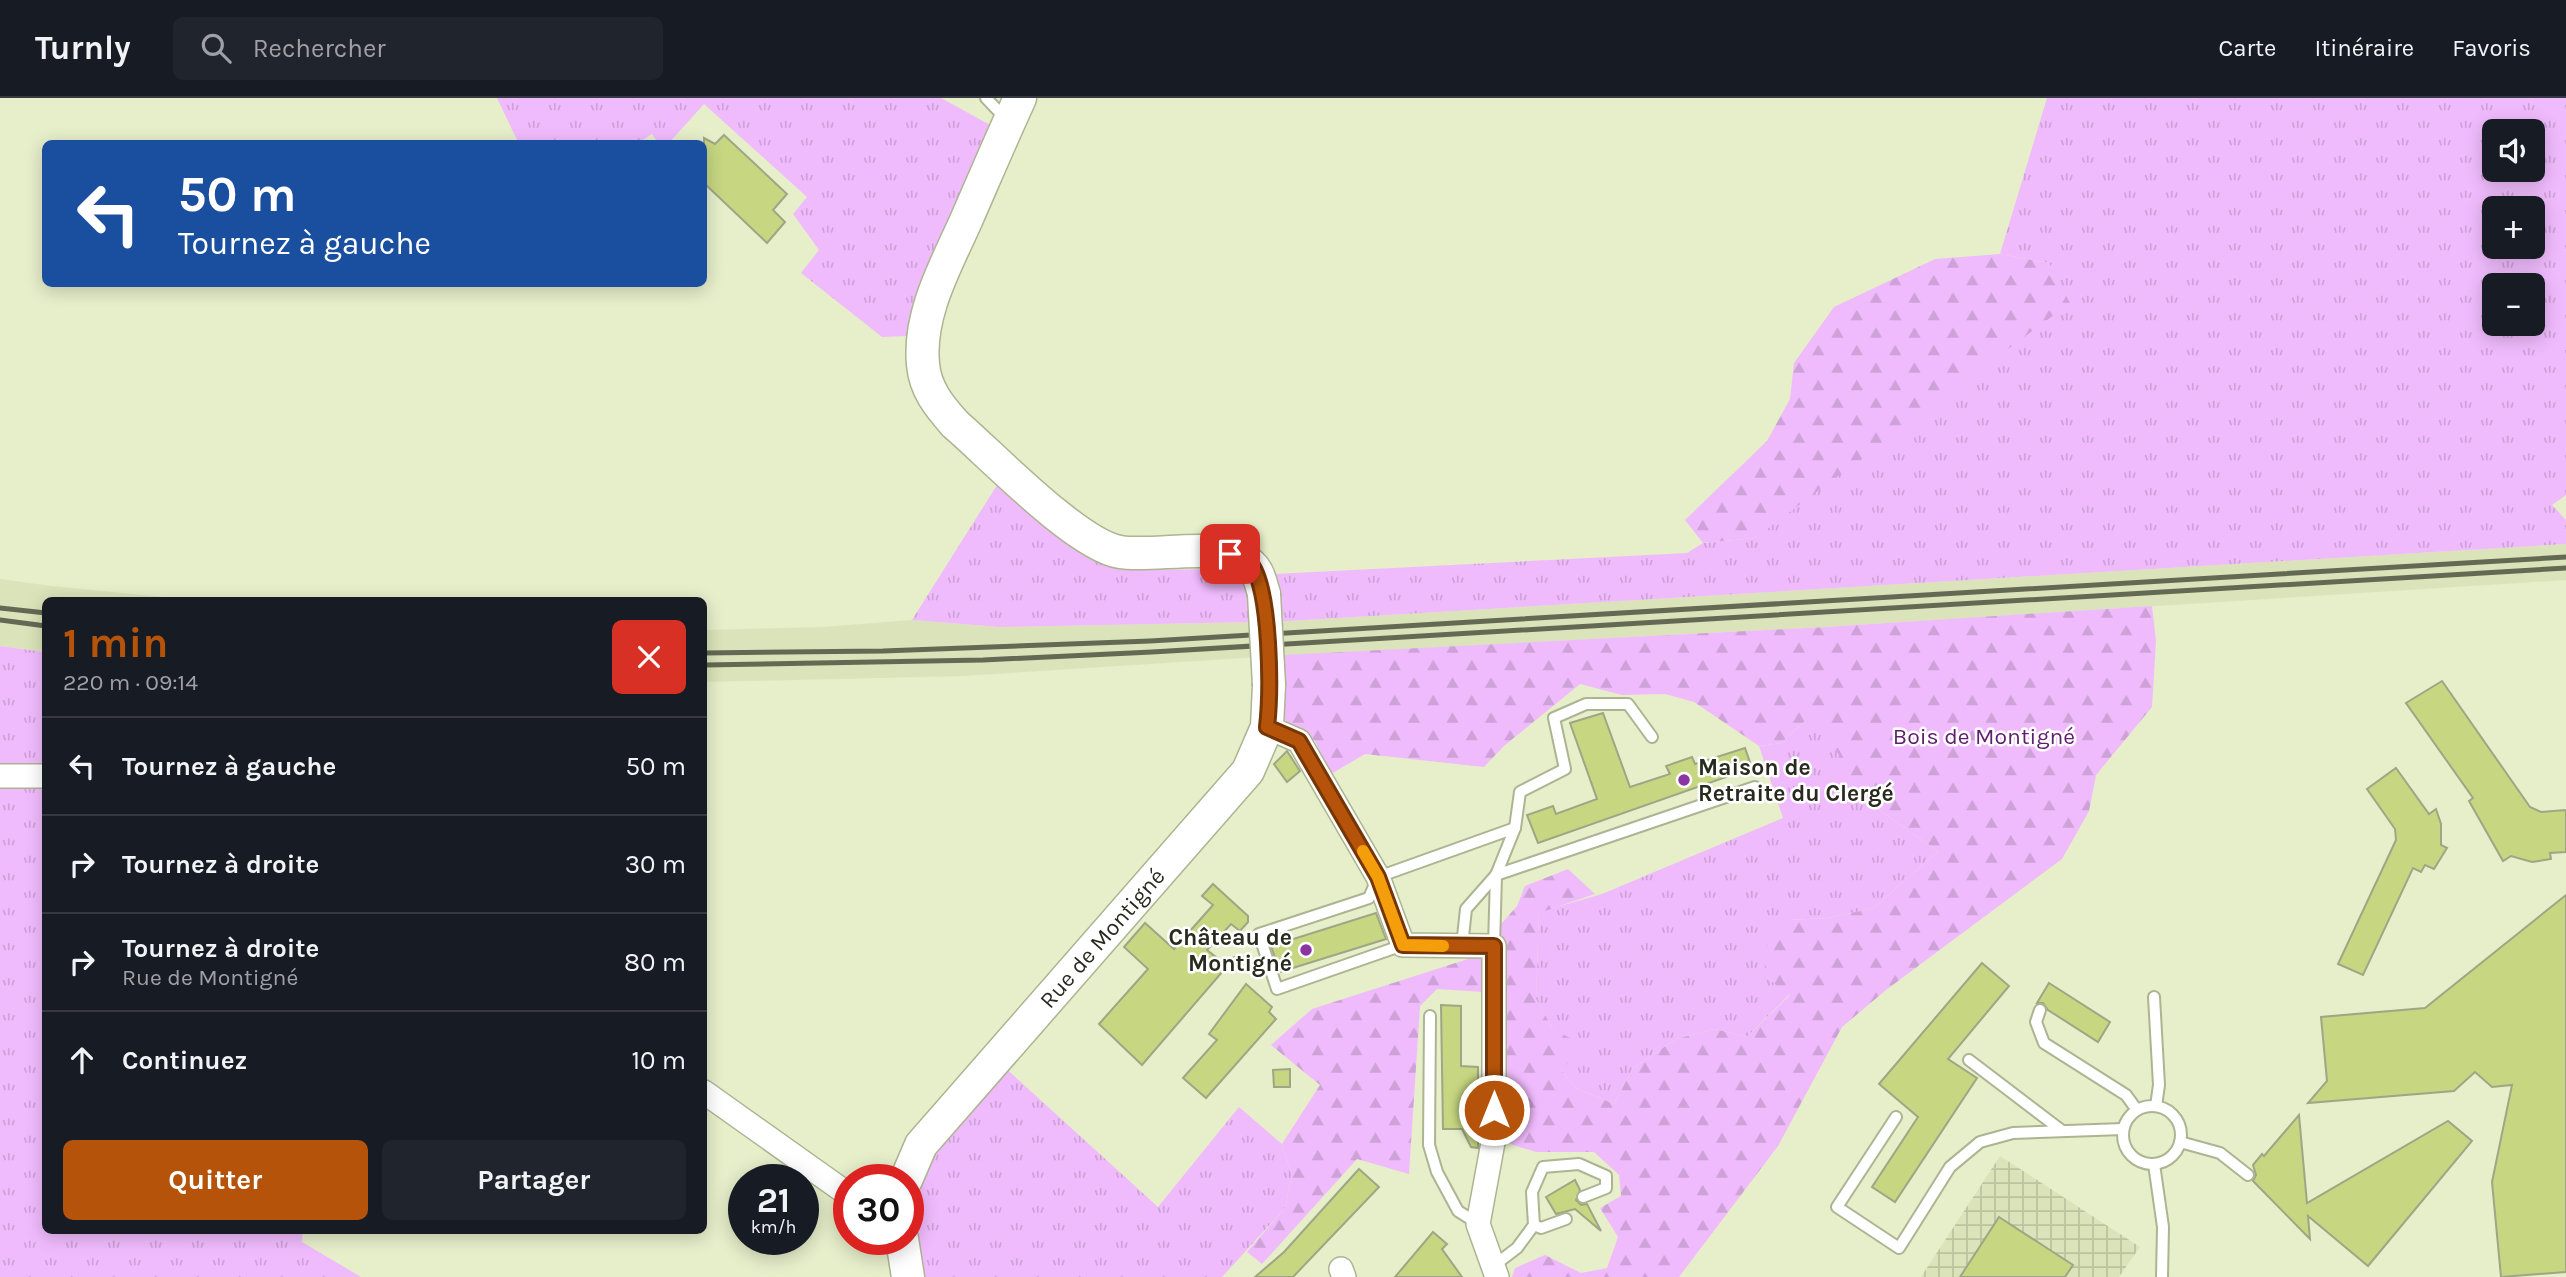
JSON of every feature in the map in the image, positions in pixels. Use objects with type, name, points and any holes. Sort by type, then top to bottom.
[{"type":"street","name":"Rue de Montigné","points":[[912,1164],[920,1145],[1248,771],[1267,727],[1269,685],[1264,594],[1251,564],[1230,554],[1120,552],[1102,547],[1077,532],[955,424],[937,404],[923,365],[927,317],[1015,110]]},
{"type":"street","points":[[1267,727],[1299,741],[1378,877],[1403,945],[1494,946],[1493,1137],[1478,1224],[1495,1272]]},
{"type":"street","points":[[0,776],[42,776]]},
{"type":"street","points":[[707,1094],[833,1184]]},
{"type":"street","points":[[905,1255],[908,1277]]},
{"type":"lane","points":[[986,98],[1015,110]]},
{"type":"lane","points":[[1462,946],[1466,909],[1496,875],[1516,828],[1520,792],[1565,769],[1554,718],[1586,704],[1629,704],[1652,737]]},
{"type":"lane","points":[[1496,875],[1755,787]]},
{"type":"lane","points":[[1403,945],[1277,989],[1258,934],[1369,898],[1378,877],[1516,828]]},
{"type":"lane","points":[[1494,946],[1496,875]]},
{"type":"lane","points":[[2154,997],[2159,1085],[2156,1106]]},
{"type":"lane","points":[[2040,1010],[2036,1022],[2043,1043],[2126,1095],[2137,1110]]},
{"type":"lane","points":[[1430,1016],[1429,1145],[1437,1172],[1458,1210],[1478,1224]]},
{"type":"lane","points":[[1969,1060],[2061,1130]]},
{"type":"lane","points":[[2156,1106],[2173,1115],[2181,1132],[2180,1142],[2165,1161],[2145,1163],[2130,1154],[2125,1147],[2123,1129],[2137,1110],[2156,1106]]},
{"type":"lane","points":[[1896,1117],[1837,1207],[1899,1248],[1951,1167],[1980,1142],[2013,1133],[2123,1129]]},
{"type":"lane","points":[[2180,1142],[2220,1153],[2248,1175]]},
{"type":"lane","points":[[1495,1272],[1534,1225],[1532,1192],[1543,1167],[1579,1164],[1606,1176],[1606,1188],[1583,1197]]},
{"type":"lane","points":[[2154,1164],[2163,1227],[2162,1277]]},
{"type":"lane","points":[[1534,1225],[1541,1228],[1566,1219]]},
{"type":"shaded area","points":[[2566,544],[2566,580],[1825,627],[1275,656],[1272,622]]},
{"type":"shaded area","points":[[0,579],[163,597],[42,597],[42,652],[0,646]]},
{"type":"shaded area","points":[[912,620],[999,627],[1257,622],[1259,657],[963,676],[707,682],[707,630],[824,627]]},
{"type":"shaded area","points":[[2000,1156],[2140,1247],[2119,1277],[1921,1277]]},
{"type":"green space","points":[[497,98],[941,98],[992,126],[908,336],[882,337],[801,273],[819,250],[793,214],[807,197],[704,104],[672,140],[656,140],[652,134],[643,140],[517,140]]},
{"type":"green space","points":[[2047,98],[2566,98],[2566,495],[2552,505],[2566,520],[2566,544],[1272,622],[1274,574],[1687,553],[1703,543],[1755,538],[2057,282],[2049,263],[2000,254]]},
{"type":"green space","points":[[2000,254],[2049,263],[2070,303],[1755,538],[1703,543],[1685,520],[1767,441],[1790,399],[1794,363],[1834,307],[1935,259]]},
{"type":"green space","points":[[999,482],[1080,550],[1124,570],[1233,569],[1250,583],[1257,622],[999,627],[912,620]]},
{"type":"green space","name":"Bois de Montigné","points":[[2152,606],[2156,641],[2152,707],[2096,775],[2089,811],[2062,859],[1886,990],[1842,1027],[1778,1146],[1679,1277],[1512,1277],[1515,1268],[1545,1255],[1581,1273],[1607,1268],[1618,1237],[1600,1208],[1621,1196],[1619,1175],[1594,1152],[1536,1152],[1510,1144],[1500,1116],[1484,992],[1437,989],[1420,1006],[1409,1174],[1357,1159],[1262,1264],[1247,1252],[1285,1208],[1292,1176],[1282,1144],[1320,1085],[1271,1045],[1312,1009],[1471,958],[1517,906],[1525,886],[1568,869],[1595,894],[1539,913],[1536,999],[1553,1029],[1585,1046],[1561,1070],[1576,1088],[1614,1104],[1633,1068],[1676,1039],[1715,1029],[1747,1037],[1790,995],[1766,977],[1763,951],[1788,920],[1828,918],[1874,908],[1938,851],[1863,799],[1820,721],[1805,721],[1781,743],[1759,746],[1694,702],[1665,694],[1622,695],[1580,684],[1504,746],[1484,767],[1365,754],[1331,774],[1315,741],[1284,719],[1284,655],[1825,627]]},
{"type":"green space","points":[[0,646],[42,652],[42,1234],[303,1234],[302,1242],[361,1277],[0,1277]]},
{"type":"green space","points":[[1805,721],[1821,721],[1863,799],[1938,851],[1874,908],[1828,918],[1788,920],[1766,977],[1790,994],[1747,1037],[1715,1029],[1676,1039],[1633,1068],[1614,1104],[1576,1088],[1561,1070],[1553,1029],[1536,999],[1539,912],[1602,894],[1783,818],[1759,746],[1781,743]]},
{"type":"green space","points":[[1002,1065],[1158,1207],[1239,1107],[1282,1144],[1292,1176],[1285,1208],[1222,1277],[922,1277],[914,1255],[924,1255],[924,1165],[961,1112]]},
{"type":"building","points":[[724,135],[787,194],[773,210],[785,222],[767,243],[707,186],[707,140],[704,138],[715,144]]},
{"type":"building","points":[[2442,681],[2530,807],[2541,812],[2566,810],[2566,852],[2550,853],[2551,859],[2532,862],[2511,856],[2503,861],[2469,801],[2473,798],[2406,703]]},
{"type":"building","name":"Maison de Retraite du Clergé","points":[[1603,713],[1630,787],[1670,774],[1666,766],[1692,757],[1695,764],[1745,748],[1752,768],[1538,843],[1527,815],[1553,806],[1556,814],[1597,799],[1570,723]]},
{"type":"building","points":[[1287,751],[1300,771],[1287,782],[1274,764]]},
{"type":"building","points":[[2396,768],[2429,814],[2436,809],[2441,824],[2441,845],[2447,848],[2434,869],[2425,865],[2421,872],[2413,868],[2363,975],[2338,964],[2396,840],[2395,829],[2367,789]]},
{"type":"building","points":[[1213,884],[1248,916],[1248,922],[1240,931],[1231,924],[1207,950],[1217,958],[1211,965],[1235,957],[1142,1065],[1099,1024],[1148,969],[1124,947],[1145,923],[1174,949],[1213,905],[1202,896]]},
{"type":"building","points":[[2566,895],[2566,1272],[2501,1277],[2492,1182],[2512,1085],[2492,1087],[2475,1072],[2454,1091],[2308,1103],[2327,1081],[2321,1017],[2425,1008]]},
{"type":"building","points":[[1376,913],[1386,939],[1280,972],[1271,946]]},
{"type":"building","points":[[1982,963],[2009,986],[1948,1059],[1977,1078],[1895,1202],[1872,1187],[1918,1117],[1879,1084]]},
{"type":"building","points":[[2049,983],[2110,1022],[2098,1042],[2048,1010],[2043,1003],[2037,1003]]},
{"type":"building","points":[[1246,984],[1272,1007],[1269,1012],[1276,1019],[1206,1098],[1183,1078],[1217,1040],[1209,1034]]},
{"type":"building","points":[[1441,1005],[1461,1006],[1461,1066],[1478,1067],[1478,1148],[1471,1147],[1462,1129],[1443,1129]]},
{"type":"building","points":[[1290,1069],[1290,1087],[1274,1087],[1273,1070]]},
{"type":"building","points":[[2299,1115],[2307,1203],[2448,1121],[2472,1141],[2368,1266],[2308,1216],[2310,1239],[2253,1181],[2256,1175],[2253,1165]]},
{"type":"building","points":[[1359,1169],[1379,1187],[1293,1277],[1255,1277],[1284,1252]]},
{"type":"building","points":[[1575,1180],[1580,1190],[1576,1200],[1581,1205],[1587,1204],[1601,1231],[1575,1209],[1556,1214],[1546,1197]]},
{"type":"building","points":[[1999,1217],[2073,1265],[2065,1277],[1960,1277]]},
{"type":"building","points":[[1433,1232],[1447,1244],[1442,1249],[1462,1277],[1395,1277]]},
{"type":"railway","points":[[707,653],[883,651],[1150,641],[2566,557]]},
{"type":"railway","points":[[707,665],[983,660],[1152,652],[2566,568]]},
{"type":"railway","points":[[0,608],[42,613]]},
{"type":"railway","points":[[0,620],[42,625]]},
{"type":"slow traffic","points":[[1363,851],[1378,877],[1403,945],[1443,946]]},
{"type":"place","name":"Maison de Retraite du Clergé","points":[[1684,780]]},
{"type":"place","name":"Château de Montigné","points":[[1306,950]]},
{"type":"route","points":[[1230,554],[1251,564],[1257,572],[1264,594],[1269,685],[1267,727],[1299,741],[1378,877],[1403,945],[1494,946],[1494,1110]]}]
